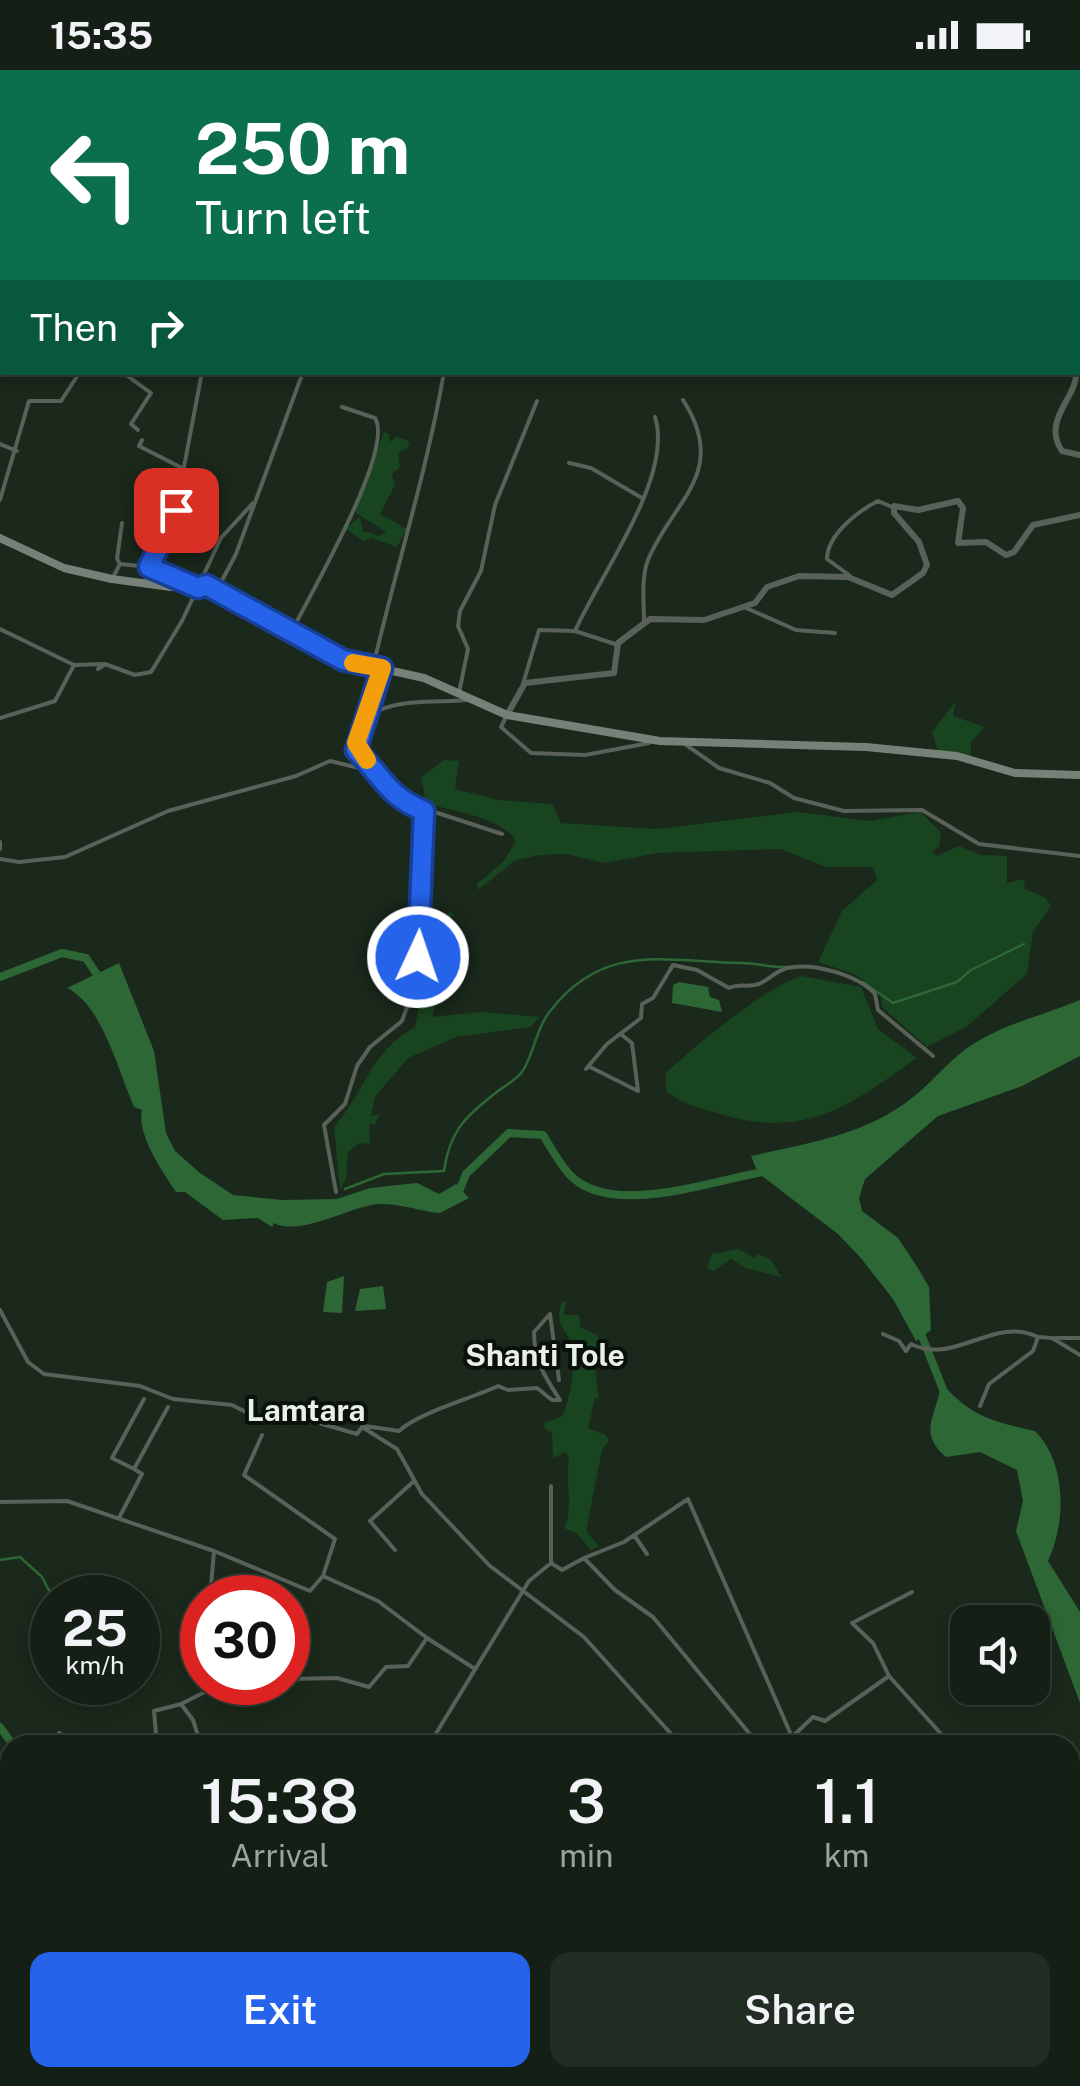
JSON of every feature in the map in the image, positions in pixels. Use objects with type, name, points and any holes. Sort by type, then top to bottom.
[{"type":"main road","points":[[0,538],[64,568],[112,579],[198,588],[204,584],[343,660],[424,678],[507,715],[654,740],[866,747],[957,756],[1015,773],[1080,775]]},
{"type":"street","points":[[0,500],[29,400],[61,401],[79,375]]},
{"type":"street","points":[[126,375],[151,393],[131,424],[138,430]]},
{"type":"street","points":[[145,585],[149,567],[176,510],[201,375]]},
{"type":"street","points":[[216,592],[236,554],[302,375]]},
{"type":"street","points":[[443,375],[410,528],[399,552],[367,720],[356,750],[380,773],[392,796],[424,811],[502,834]]},
{"type":"street","points":[[1076,375],[1076,383],[1060,408],[1056,439],[1062,451],[1080,454]]},
{"type":"street","points":[[644,622],[644,570],[696,480],[698,429],[683,400]]},
{"type":"street","points":[[459,694],[468,649],[458,626],[460,611],[481,571],[495,505],[538,401]]},
{"type":"street","points":[[292,630],[337,545],[380,440],[375,418],[342,407]]},
{"type":"street","points":[[575,631],[642,498],[656,453],[655,418]]},
{"type":"street","points":[[142,440],[139,446],[184,469]]},
{"type":"street","points":[[0,444],[16,451]]},
{"type":"street","points":[[158,454],[160,445]]},
{"type":"street","points":[[569,463],[578,462],[614,479],[642,498]]},
{"type":"street","points":[[852,579],[827,559],[827,550],[856,516],[878,501],[918,510],[958,501],[963,508],[958,543],[986,542],[1006,555],[1014,552],[1033,525],[1080,514]]},
{"type":"street","points":[[0,629],[74,665],[105,664],[135,675],[151,672],[221,538],[253,503]]},
{"type":"street","points":[[522,684],[611,674],[617,644],[644,622],[658,617],[700,620],[755,603],[766,588],[799,576],[824,573],[892,594],[926,569],[919,542],[892,507]]},
{"type":"street","points":[[120,564],[117,559],[122,524]]},
{"type":"street","points":[[120,564],[149,567],[198,588]]},
{"type":"street","points":[[112,579],[120,564]]},
{"type":"street","points":[[740,606],[792,628],[835,632]]},
{"type":"street","points":[[617,644],[575,631],[539,630],[522,684],[501,728],[531,753],[585,755],[654,740]]},
{"type":"street","points":[[98,669],[105,664]]},
{"type":"street","points":[[0,718],[55,701],[74,665]]},
{"type":"street","points":[[367,720],[391,703],[472,700]]},
{"type":"street","points":[[682,742],[719,768],[770,782],[794,798],[844,811],[922,810],[979,844],[1080,856]]},
{"type":"street","points":[[0,859],[19,862],[64,857],[168,812],[296,776],[330,762],[380,773]]},
{"type":"street","points":[[336,1192],[324,1125],[344,1104],[357,1066],[370,1046],[402,1021],[411,996],[422,927],[424,811]]},
{"type":"street","points":[[622,1035],[632,1042],[638,1091],[588,1067],[622,1035],[641,1018],[642,1004],[653,998],[673,965],[696,970],[729,988],[742,982],[752,986],[786,968],[800,968],[867,985],[875,994],[878,1010],[933,1056]]},
{"type":"street","points":[[0,1310],[28,1362],[44,1374],[140,1386],[173,1399],[232,1406],[250,1414],[319,1423],[357,1434],[362,1427]]},
{"type":"street","points":[[362,1427],[399,1430],[409,1419],[440,1412],[498,1386],[508,1390],[537,1388],[552,1400],[560,1400],[540,1371],[534,1350],[534,1332],[550,1314],[560,1380]]},
{"type":"street","points":[[883,1334],[899,1341],[906,1351],[910,1344],[930,1352],[1016,1328],[1038,1336],[1080,1338]]},
{"type":"street","points":[[980,1406],[989,1384],[1034,1352],[1038,1336]]},
{"type":"street","points":[[1052,1338],[1080,1354]]},
{"type":"street","points":[[119,1519],[142,1474],[112,1458],[144,1399]]},
{"type":"street","points":[[134,1469],[168,1407]]},
{"type":"street","points":[[362,1427],[397,1449],[414,1481],[490,1566],[584,1637],[672,1735]]},
{"type":"street","points":[[0,1502],[66,1501],[214,1551],[310,1591],[324,1576],[335,1539],[244,1475],[262,1435]]},
{"type":"street","points":[[395,1550],[370,1521],[414,1481]]},
{"type":"street","points":[[551,1486],[551,1563]]},
{"type":"street","points":[[551,1563],[562,1570],[634,1534],[688,1499],[791,1735]]},
{"type":"street","points":[[634,1534],[647,1554]]},
{"type":"street","points":[[212,1575],[214,1551]]},
{"type":"street","points":[[584,1558],[614,1590],[653,1617],[751,1735]]},
{"type":"street","points":[[435,1735],[529,1581],[551,1563]]},
{"type":"street","points":[[324,1576],[378,1602],[474,1668]]},
{"type":"street","points":[[912,1592],[852,1623],[873,1643],[889,1676],[943,1735]]},
{"type":"street","points":[[310,1679],[337,1678],[369,1687],[386,1667],[408,1666],[427,1638]]},
{"type":"street","points":[[794,1735],[813,1716],[825,1721],[889,1676]]},
{"type":"street","points":[[155,1735],[154,1711],[180,1704]]},
{"type":"street","points":[[182,1705],[198,1735]]},
{"type":"shaded area","points":[[384,432],[389,434],[389,442],[396,437],[407,440],[410,446],[398,453],[400,467],[392,474],[395,485],[380,514],[407,529],[397,547],[372,538],[363,541],[345,528],[360,517],[363,531],[379,536],[386,532],[356,513]]},
{"type":"shaded area","points":[[956,701],[953,716],[985,727],[971,742],[971,756],[938,751],[932,732]]},
{"type":"shaded area","points":[[444,760],[459,761],[455,789],[499,800],[552,804],[561,823],[656,829],[798,812],[869,821],[920,812],[941,832],[939,847],[932,851],[937,856],[959,846],[981,855],[1007,856],[1007,883],[1024,879],[1025,889],[1046,898],[1051,906],[1033,932],[1027,974],[966,1027],[927,1047],[882,1007],[880,992],[854,974],[818,962],[842,911],[877,880],[873,867],[826,867],[781,849],[658,853],[604,863],[566,854],[540,855],[516,860],[478,890],[477,884],[504,861],[516,841],[500,826],[426,803],[421,777]]},
{"type":"shaded area","points":[[449,911],[454,914],[438,948],[448,963],[462,952],[458,967],[441,985],[432,1017],[481,1012],[540,1017],[530,1027],[456,1037],[408,1058],[375,1097],[371,1116],[379,1114],[375,1125],[369,1124],[370,1144],[359,1143],[348,1152],[346,1178],[340,1190],[334,1127],[377,1060],[415,1027],[430,949]]},
{"type":"shaded area","points":[[119,963],[154,1051],[166,1133],[175,1151],[200,1173],[233,1195],[282,1200],[337,1199],[370,1188],[417,1183],[439,1194],[456,1184],[469,1198],[440,1213],[378,1204],[311,1224],[274,1223],[272,1227],[258,1218],[223,1220],[185,1192],[176,1192],[147,1142],[142,1110],[134,1107],[99,1023],[79,996],[67,988]]},
{"type":"shaded area","points":[[801,976],[861,987],[878,1029],[917,1058],[849,1103],[805,1120],[780,1123],[723,1115],[693,1106],[666,1091],[666,1073],[695,1047],[750,1005]]},
{"type":"shaded area","points":[[679,982],[708,987],[710,997],[719,1000],[722,1012],[672,1003],[673,985]]},
{"type":"shaded area","points":[[1080,1000],[1080,1056],[1022,1086],[938,1116],[865,1179],[859,1198],[862,1211],[898,1238],[929,1287],[931,1330],[916,1341],[893,1299],[860,1257],[838,1234],[758,1173],[751,1156],[830,1138],[869,1124],[914,1096],[980,1040]]},
{"type":"shaded area","points":[[739,1249],[754,1258],[758,1254],[771,1260],[781,1277],[745,1268],[731,1259],[713,1271],[707,1268],[712,1254]]},
{"type":"shaded area","points":[[344,1276],[342,1313],[323,1312],[327,1282]]},
{"type":"shaded area","points":[[383,1286],[386,1309],[355,1311],[360,1289]]},
{"type":"shaded area","points":[[566,1301],[564,1315],[579,1315],[580,1327],[598,1336],[602,1350],[593,1355],[599,1399],[595,1398],[588,1428],[606,1435],[609,1441],[602,1450],[586,1531],[599,1546],[591,1550],[576,1533],[564,1528],[569,1458],[566,1452],[553,1458],[552,1433],[544,1428],[545,1423],[562,1416],[571,1387],[573,1353],[559,1314],[561,1303]]},
{"type":"shaded area","points":[[945,1387],[986,1417],[1035,1431],[1053,1459],[1060,1512],[1048,1561],[1080,1612],[1080,1703],[1050,1622],[1050,1605],[1044,1605],[1016,1531],[1023,1501],[1017,1470],[980,1452],[946,1457],[938,1449],[931,1426],[940,1390]]},
{"type":"waterway","points":[[863,982],[893,1003],[957,982],[971,970],[1024,944]]},
{"type":"waterway","points":[[0,977],[62,953],[86,958],[102,982]]},
{"type":"waterway","points":[[345,1189],[384,1174],[444,1171],[450,1145],[461,1125],[520,1075],[551,1010],[593,973],[639,960],[663,959],[787,967]]},
{"type":"waterway","points":[[457,1197],[466,1174],[509,1133],[543,1135],[569,1174],[587,1187],[610,1194],[663,1193],[764,1172]]},
{"type":"waterway","points":[[920,1331],[946,1397]]},
{"type":"waterway","points":[[0,1560],[20,1557],[40,1575]]},
{"type":"waterway","points":[[0,1727],[6,1735]]},
{"type":"slow traffic","points":[[353,663],[382,668],[356,743],[356,750],[367,760]]},
{"type":"district","name":"Shanti Tole","points":[[545,1355]]},
{"type":"district","name":"Lamtara","points":[[306,1410]]},
{"type":"route","points":[[176,510],[149,567],[198,588],[206,585],[343,660],[382,668],[356,750],[374,765],[392,796],[424,811],[418,957]]}]
